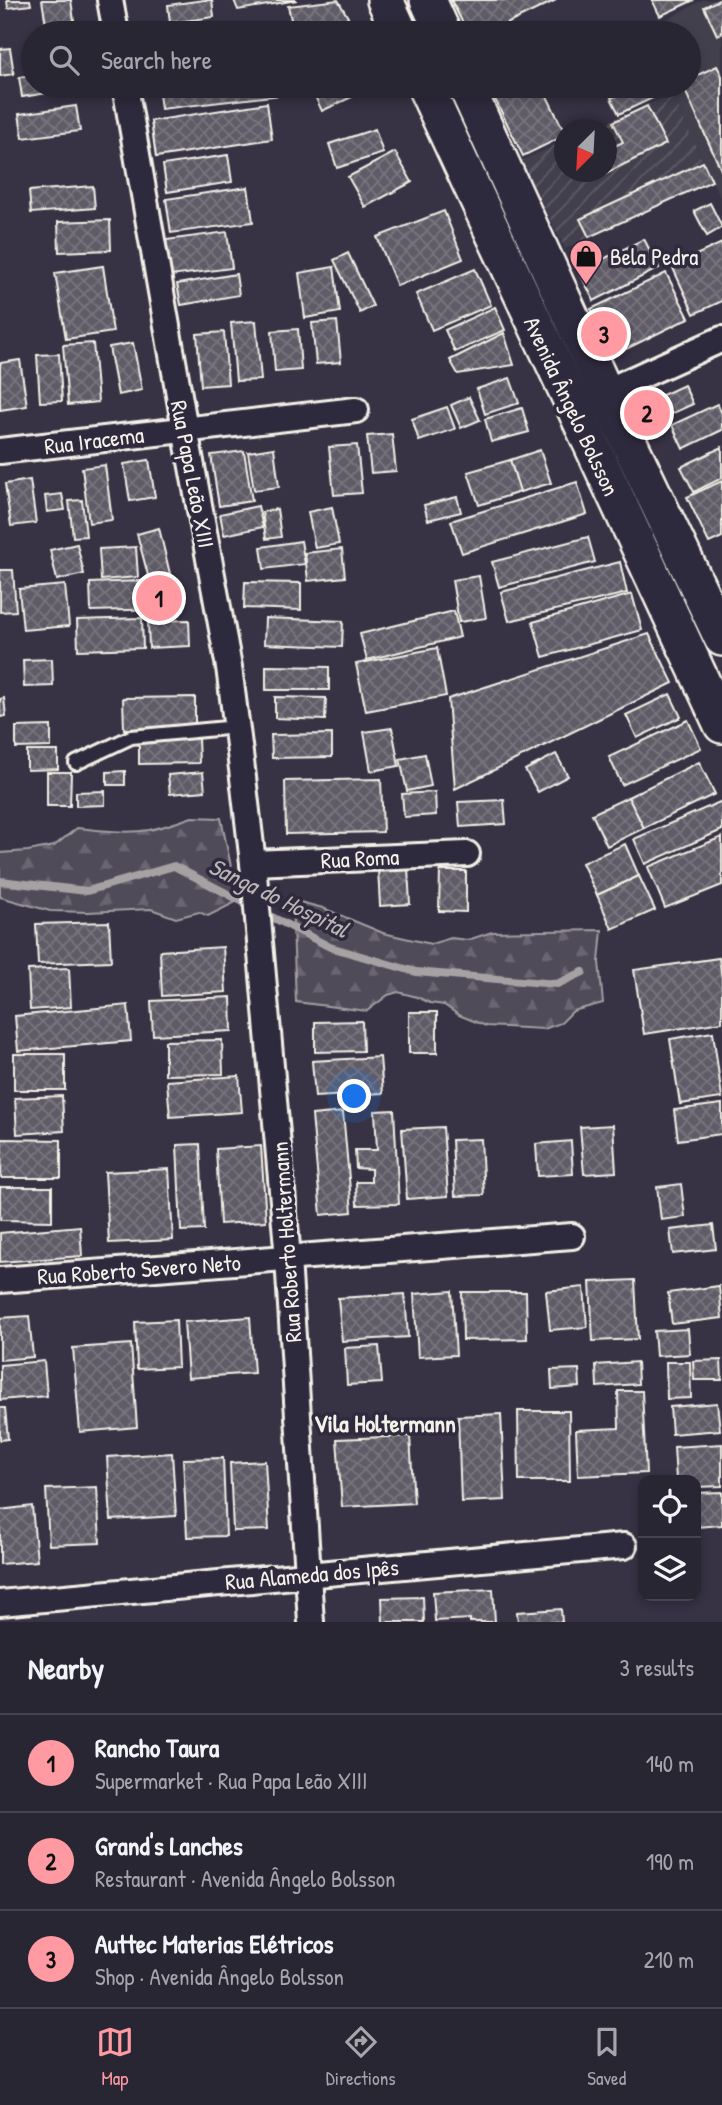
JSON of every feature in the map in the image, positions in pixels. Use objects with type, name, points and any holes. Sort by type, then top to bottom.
[{"type":"main road","points":[[385,0],[395,21]]},
{"type":"main road","points":[[428,0],[438,21]]},
{"type":"main road","name":"Avenida Ângelo Bolsson","points":[[431,98],[722,725]]},
{"type":"main road","name":"Avenida Ângelo Bolsson","points":[[471,98],[605,392],[722,638]]},
{"type":"street","points":[[110,0],[114,21]]},
{"type":"street","name":"Rua Papa Leão XIII","points":[[127,98],[229,667],[253,863]]},
{"type":"street","points":[[605,392],[722,339]]},
{"type":"street","name":"Rua Iracema","points":[[0,451],[356,410]]},
{"type":"street","name":"Rua Roma","points":[[253,863],[467,853]]},
{"type":"street","name":"Rua Roberto Holtermann","points":[[253,863],[288,1258],[311,1622]]},
{"type":"street","name":"Rua Roberto Severo Neto","points":[[0,1280],[572,1236]]},
{"type":"street","name":"Rua Alameda dos Ipês","points":[[0,1603],[624,1546]]},
{"type":"lane","points":[[76,763],[131,737],[237,727]]},
{"type":"shaded area","points":[[703,0],[722,0],[722,202],[674,98],[701,98],[701,21],[664,21]]},
{"type":"shaded area","points":[[663,98],[674,98],[712,181],[565,249],[521,161],[554,146],[554,182],[617,182],[617,119],[615,119]]},
{"type":"green space","points":[[192,817],[221,818],[238,901],[208,916],[199,912],[176,918],[151,909],[50,911],[0,897],[0,853],[54,846],[77,828],[140,831]]},
{"type":"green space","points":[[292,900],[323,908],[383,933],[431,944],[451,938],[468,940],[492,932],[602,930],[599,962],[603,1003],[573,1011],[561,1023],[544,1029],[486,1026],[459,1015],[444,1005],[398,992],[388,995],[367,1011],[296,1002]]},
{"type":"building","points":[[7,0],[30,0],[31,5],[8,8]]},
{"type":"building","points":[[42,0],[71,0],[74,21],[45,21]]},
{"type":"building","points":[[212,0],[214,17],[170,21],[168,5]]},
{"type":"building","points":[[234,0],[297,0],[238,10]]},
{"type":"building","points":[[338,0],[350,21],[291,21],[288,6]]},
{"type":"building","points":[[451,0],[556,0],[513,21],[462,21]]},
{"type":"building","points":[[652,0],[694,0],[660,16]]},
{"type":"building","points":[[722,0],[722,33],[717,35],[704,7]]},
{"type":"building","points":[[10,48],[14,74],[0,76],[0,49]]},
{"type":"building","points":[[717,66],[722,76],[722,172],[688,98],[701,98],[701,73]]},
{"type":"building","points":[[160,98],[254,98],[161,109]]},
{"type":"building","points":[[316,98],[350,98],[322,111]]},
{"type":"building","points":[[494,98],[548,98],[558,119],[554,119],[554,141],[523,156]]},
{"type":"building","points":[[611,98],[653,98],[619,114]]},
{"type":"building","points":[[267,103],[272,139],[156,157],[151,121]]},
{"type":"building","points":[[76,106],[80,131],[23,138],[19,114]]},
{"type":"building","points":[[647,106],[666,144],[617,168],[617,145],[623,142],[617,130],[617,120]]},
{"type":"building","points":[[375,129],[383,153],[337,168],[329,144]]},
{"type":"building","points":[[395,152],[412,182],[365,207],[348,177]]},
{"type":"building","points":[[228,155],[232,182],[167,192],[163,165]]},
{"type":"building","points":[[703,162],[712,181],[589,237],[580,219]]},
{"type":"building","points":[[93,186],[95,208],[31,213],[29,191]]},
{"type":"building","points":[[248,187],[253,222],[171,233],[166,199]]},
{"type":"building","points":[[710,203],[722,227],[707,236],[694,211]]},
{"type":"building","points":[[444,211],[463,259],[397,286],[377,237]]},
{"type":"building","points":[[110,220],[111,250],[59,252],[58,222]]},
{"type":"building","points":[[227,232],[232,268],[171,276],[166,240]]},
{"type":"building","points":[[644,239],[659,268],[594,301],[579,271]]},
{"type":"building","points":[[722,243],[722,301],[694,314],[672,266]]},
{"type":"building","points":[[348,253],[373,306],[360,313],[334,260]]},
{"type":"building","points":[[103,266],[113,332],[66,339],[55,273]]},
{"type":"building","points":[[334,267],[340,312],[305,318],[299,273]]},
{"type":"building","points":[[475,269],[491,305],[432,330],[416,294]]},
{"type":"building","points":[[666,273],[689,318],[614,355],[591,309]]},
{"type":"building","points":[[236,274],[239,295],[181,305],[177,284]]},
{"type":"building","points":[[495,307],[505,330],[455,352],[445,330]]},
{"type":"building","points":[[256,321],[261,380],[236,381],[231,323]]},
{"type":"building","points":[[337,321],[341,362],[316,364],[312,323]]},
{"type":"building","points":[[298,329],[301,370],[275,372],[272,331]]},
{"type":"building","points":[[224,332],[228,384],[201,386],[197,334]]},
{"type":"building","points":[[504,333],[514,365],[458,374],[450,360]]},
{"type":"building","points":[[93,343],[98,402],[68,405],[63,345]]},
{"type":"building","points":[[133,343],[142,390],[118,395],[109,347]]},
{"type":"building","points":[[59,354],[62,401],[40,402],[37,355]]},
{"type":"building","points":[[20,360],[27,406],[0,410],[0,363]]},
{"type":"building","points":[[510,378],[519,403],[485,414],[477,389]]},
{"type":"building","points":[[684,385],[693,404],[651,423],[643,404]]},
{"type":"building","points":[[469,397],[480,420],[461,428],[451,405]]},
{"type":"building","points":[[717,404],[722,413],[722,430],[683,449],[672,425]]},
{"type":"building","points":[[447,407],[455,429],[419,441],[412,419]]},
{"type":"building","points":[[522,408],[529,432],[491,442],[485,419]]},
{"type":"building","points":[[392,434],[396,471],[371,473],[367,436]]},
{"type":"building","points":[[357,445],[362,493],[334,495],[329,447]]},
{"type":"building","points":[[722,447],[722,478],[694,492],[681,467]]},
{"type":"building","points":[[274,448],[279,487],[254,490],[248,452]]},
{"type":"building","points":[[540,450],[551,483],[520,492],[510,460]]},
{"type":"building","points":[[244,451],[252,501],[219,506],[211,455]]},
{"type":"building","points":[[149,460],[155,497],[130,501],[124,464]]},
{"type":"building","points":[[510,460],[520,492],[479,505],[468,472]]},
{"type":"building","points":[[105,465],[112,520],[89,523],[82,468]]},
{"type":"building","points":[[30,480],[36,523],[11,526],[5,484]]},
{"type":"building","points":[[722,481],[722,537],[709,543],[687,497]]},
{"type":"building","points":[[577,482],[587,514],[462,553],[451,521]]},
{"type":"building","points":[[62,494],[65,510],[47,512],[45,496]]},
{"type":"building","points":[[457,497],[461,512],[428,520],[424,505]]},
{"type":"building","points":[[82,500],[86,536],[73,537],[69,501]]},
{"type":"building","points":[[258,506],[263,527],[224,535],[220,514]]},
{"type":"building","points":[[332,507],[339,544],[315,548],[308,512]]},
{"type":"building","points":[[277,509],[281,537],[266,539],[262,512]]},
{"type":"building","points":[[159,528],[170,574],[149,579],[137,534]]},
{"type":"building","points":[[588,537],[595,562],[499,587],[492,562]]},
{"type":"building","points":[[301,541],[305,564],[264,569],[261,547]]},
{"type":"building","points":[[77,544],[84,574],[57,580],[50,550]]},
{"type":"building","points":[[136,547],[138,577],[101,580],[99,549]]},
{"type":"building","points":[[342,549],[345,577],[308,581],[305,553]]},
{"type":"building","points":[[620,562],[627,593],[509,621],[501,592]]},
{"type":"building","points":[[0,570],[13,570],[16,611],[0,612]]},
{"type":"building","points":[[479,576],[486,618],[459,622],[452,580]]},
{"type":"building","points":[[163,580],[164,609],[91,611],[90,583]]},
{"type":"building","points":[[245,582],[301,583],[301,610],[244,608]]},
{"type":"building","points":[[65,585],[69,626],[23,630],[19,589]]},
{"type":"building","points":[[632,594],[642,630],[543,657],[533,622]]},
{"type":"building","points":[[454,611],[460,637],[367,660],[360,634]]},
{"type":"building","points":[[142,618],[143,648],[78,650],[77,620]]},
{"type":"building","points":[[265,618],[343,621],[342,647],[264,644]]},
{"type":"building","points":[[189,620],[190,646],[149,648],[148,621]]},
{"type":"building","points":[[649,634],[673,683],[455,789],[448,699]]},
{"type":"building","points":[[437,648],[446,696],[366,711],[356,664]]},
{"type":"building","points":[[52,659],[53,686],[24,687],[23,660]]},
{"type":"building","points":[[266,666],[329,667],[329,690],[266,690]]},
{"type":"building","points":[[670,694],[681,717],[637,738],[626,715]]},
{"type":"building","points":[[195,697],[195,728],[124,729],[123,698]]},
{"type":"building","points":[[275,697],[326,698],[325,720],[275,718]]},
{"type":"building","points":[[4,698],[6,716],[0,717],[0,699]]},
{"type":"building","points":[[688,720],[701,748],[622,785],[609,757]]},
{"type":"building","points":[[51,726],[51,747],[16,748],[16,727]]},
{"type":"building","points":[[392,728],[399,766],[371,771],[364,732]]},
{"type":"building","points":[[332,734],[332,757],[272,758],[271,735]]},
{"type":"building","points":[[198,738],[199,763],[139,764],[139,739]]},
{"type":"building","points":[[27,751],[58,751],[58,769],[27,770]]},
{"type":"building","points":[[425,754],[431,786],[407,791],[400,759]]},
{"type":"building","points":[[556,754],[568,776],[538,792],[525,770]]},
{"type":"building","points":[[699,762],[715,794],[644,828],[628,797]]},
{"type":"building","points":[[125,771],[125,785],[107,785],[107,772]]},
{"type":"building","points":[[47,772],[71,772],[70,806],[47,806]]},
{"type":"building","points":[[203,772],[205,791],[170,794],[168,775]]},
{"type":"building","points":[[381,779],[383,832],[286,834],[285,781]]},
{"type":"building","points":[[105,791],[105,805],[76,806],[76,792]]},
{"type":"building","points":[[435,792],[436,815],[404,817],[402,794]]},
{"type":"building","points":[[628,797],[644,828],[607,846],[592,814]]},
{"type":"building","points":[[504,800],[506,824],[460,827],[458,802]]},
{"type":"building","points":[[722,801],[722,830],[645,864],[634,839]]},
{"type":"building","points":[[722,837],[722,885],[665,908],[648,867]]},
{"type":"building","points":[[625,844],[639,876],[597,895],[582,863]]},
{"type":"building","points":[[408,868],[410,904],[380,906],[378,869]]},
{"type":"building","points":[[440,871],[466,871],[466,912],[439,911]]},
{"type":"building","points":[[639,876],[655,910],[612,929],[597,895]]},
{"type":"building","points":[[109,922],[111,961],[38,964],[36,924]]},
{"type":"building","points":[[223,947],[226,992],[162,996],[160,951]]},
{"type":"building","points":[[719,958],[722,1022],[644,1034],[634,970]]},
{"type":"building","points":[[69,968],[71,1007],[30,1010],[28,970]]},
{"type":"building","points":[[231,997],[232,1031],[153,1035],[151,1001]]},
{"type":"building","points":[[128,1005],[131,1041],[18,1051],[15,1016]]},
{"type":"building","points":[[409,1012],[437,1012],[437,1053],[409,1053]]},
{"type":"building","points":[[362,1021],[363,1051],[315,1052],[315,1022]]},
{"type":"building","points":[[713,1032],[722,1098],[680,1104],[670,1039]]},
{"type":"building","points":[[222,1040],[223,1074],[165,1075],[165,1041]]},
{"type":"building","points":[[14,1054],[65,1054],[65,1090],[14,1090]]},
{"type":"building","points":[[380,1057],[383,1093],[315,1097],[312,1061]]},
{"type":"building","points":[[239,1076],[242,1112],[170,1117],[167,1081]]},
{"type":"building","points":[[62,1096],[64,1131],[17,1134],[15,1098]]},
{"type":"building","points":[[722,1104],[722,1134],[678,1140],[674,1110]]},
{"type":"building","points":[[394,1110],[399,1204],[357,1205],[356,1182],[371,1182],[371,1169],[356,1168],[355,1150],[377,1150],[375,1111]]},
{"type":"building","points":[[343,1112],[352,1212],[321,1215],[312,1115]]},
{"type":"building","points":[[613,1125],[616,1172],[584,1174],[580,1127]]},
{"type":"building","points":[[443,1127],[448,1196],[407,1199],[402,1129]]},
{"type":"building","points":[[2,1139],[61,1140],[61,1178],[1,1178]]},
{"type":"building","points":[[481,1139],[484,1195],[455,1196],[452,1140]]},
{"type":"building","points":[[571,1141],[573,1174],[538,1176],[536,1144]]},
{"type":"building","points":[[200,1144],[204,1230],[181,1231],[177,1145]]},
{"type":"building","points":[[261,1146],[266,1221],[220,1224],[216,1149]]},
{"type":"building","points":[[169,1169],[173,1240],[109,1243],[105,1172]]},
{"type":"building","points":[[681,1184],[685,1217],[661,1220],[657,1187]]},
{"type":"building","points":[[0,1187],[52,1187],[52,1221],[0,1220]]},
{"type":"building","points":[[713,1225],[716,1249],[673,1254],[670,1230]]},
{"type":"building","points":[[80,1226],[82,1256],[0,1262],[0,1233]]},
{"type":"building","points":[[635,1280],[638,1339],[593,1341],[590,1282]]},
{"type":"building","points":[[719,1286],[722,1318],[672,1324],[668,1293]]},
{"type":"building","points":[[584,1287],[587,1327],[550,1330],[546,1291]]},
{"type":"building","points":[[452,1291],[456,1355],[418,1357],[414,1294]]},
{"type":"building","points":[[462,1292],[526,1292],[527,1339],[463,1340]]},
{"type":"building","points":[[405,1294],[408,1337],[342,1341],[338,1298]]},
{"type":"building","points":[[29,1316],[33,1357],[0,1360],[0,1318]]},
{"type":"building","points":[[250,1317],[254,1373],[188,1378],[184,1322]]},
{"type":"building","points":[[176,1320],[178,1367],[137,1369],[135,1322]]},
{"type":"building","points":[[688,1329],[690,1354],[656,1356],[654,1331]]},
{"type":"building","points":[[131,1344],[137,1427],[80,1432],[73,1348]]},
{"type":"building","points":[[379,1346],[382,1383],[347,1385],[345,1348]]},
{"type":"building","points":[[721,1360],[722,1380],[694,1380],[693,1361]]},
{"type":"building","points":[[44,1361],[47,1396],[0,1400],[0,1365]]},
{"type":"building","points":[[637,1362],[638,1384],[597,1387],[596,1365]]},
{"type":"building","points":[[666,1362],[690,1362],[691,1398],[667,1399]]},
{"type":"building","points":[[579,1369],[580,1387],[552,1389],[551,1370]]},
{"type":"building","points":[[618,1391],[642,1391],[646,1473],[578,1476],[576,1430],[619,1428]]},
{"type":"building","points":[[717,1403],[720,1430],[672,1434],[670,1407]]},
{"type":"building","points":[[0,1408],[5,1408],[8,1439],[0,1440]]},
{"type":"building","points":[[518,1411],[569,1411],[570,1481],[519,1481]]},
{"type":"building","points":[[501,1414],[505,1500],[461,1502],[458,1416]]},
{"type":"building","points":[[410,1436],[414,1503],[342,1507],[337,1439]]},
{"type":"building","points":[[722,1444],[722,1486],[701,1487],[701,1475],[676,1475],[674,1447]]},
{"type":"building","points":[[172,1453],[176,1516],[111,1520],[107,1457]]},
{"type":"building","points":[[223,1458],[226,1536],[187,1537],[183,1459]]},
{"type":"building","points":[[265,1461],[269,1530],[233,1531],[230,1463]]},
{"type":"building","points":[[97,1487],[100,1543],[49,1545],[46,1489]]},
{"type":"building","points":[[722,1492],[722,1525],[701,1527],[701,1493]]},
{"type":"building","points":[[32,1506],[37,1561],[0,1564],[0,1510]]},
{"type":"building","points":[[493,1589],[495,1622],[470,1622],[470,1619],[435,1621],[433,1592]]},
{"type":"building","points":[[423,1597],[424,1622],[383,1622],[382,1598]]},
{"type":"building","points":[[561,1609],[562,1622],[518,1622],[517,1612]]},
{"type":"waterway","name":"Sanga do Hospital","points":[[0,881],[87,891],[174,866],[330,947],[416,972],[557,984],[583,972]]},
{"type":"place","name":"Bela Pedra","points":[[586,286]]},
{"type":"place","name":"Auttec Materias Elétricos","points":[[604,334]]},
{"type":"place","name":"Grand's Lanches","points":[[647,413]]},
{"type":"place","name":"Rancho Taura","points":[[159,598]]},
{"type":"district","name":"Vila Holtermann","points":[[385,1423]]}]
